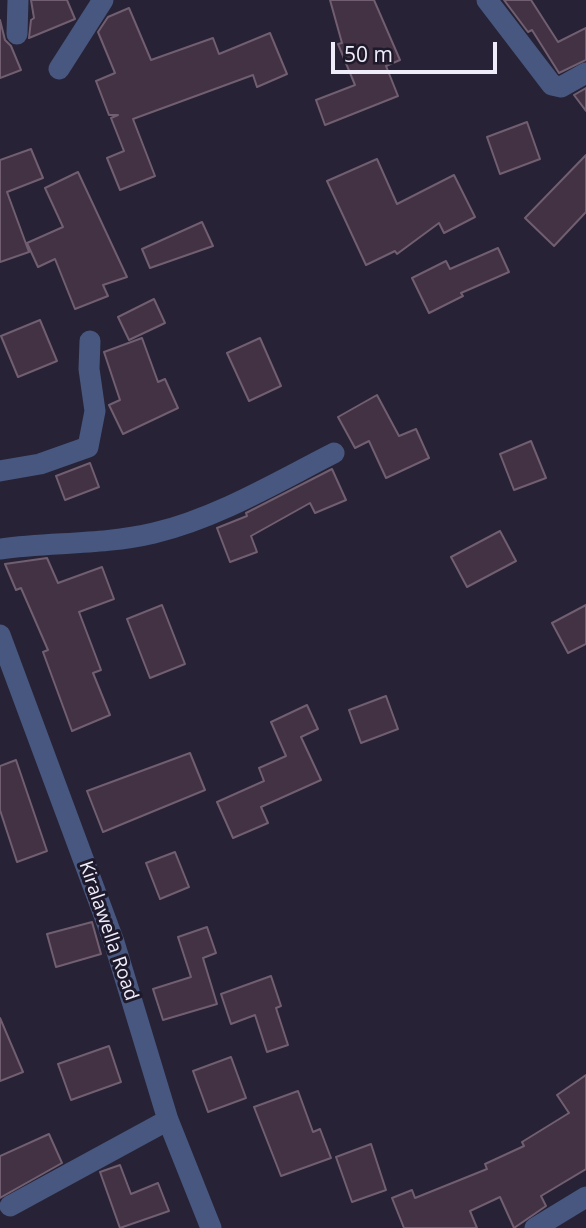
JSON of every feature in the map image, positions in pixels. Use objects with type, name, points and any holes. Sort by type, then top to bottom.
[{"type":"street","points":[[17,34],[18,0]]},
{"type":"street","points":[[59,69],[103,0]]},
{"type":"street","points":[[487,0],[552,85],[561,88],[586,73]]},
{"type":"street","points":[[0,471],[40,464],[88,447],[95,411],[89,369],[90,341]]},
{"type":"street","points":[[0,549],[53,542],[114,540],[156,533],[228,506],[334,453]]},
{"type":"street","name":"Kiralawella Road","points":[[0,635],[114,942],[168,1120],[211,1228]]},
{"type":"street","points":[[10,1206],[168,1120]]},
{"type":"street","points":[[535,1228],[586,1198]]},
{"type":"building","points":[[31,0],[67,0],[75,19],[29,38],[31,20],[34,18]]},
{"type":"building","points":[[330,0],[374,0],[400,60],[386,66],[398,96],[325,125],[316,100],[355,85],[338,44],[342,43]]},
{"type":"building","points":[[504,0],[531,0],[558,42],[586,28],[586,60],[559,73],[532,30],[528,32]]},
{"type":"building","points":[[129,8],[151,60],[213,38],[219,54],[270,33],[287,74],[257,87],[253,75],[133,119],[155,176],[120,190],[107,158],[124,151],[111,118],[118,115],[109,115],[96,81],[115,73],[98,32],[108,17]]},
{"type":"building","points":[[0,20],[5,40],[11,46],[21,70],[0,78]]},
{"type":"building","points":[[586,88],[586,111],[574,95]]},
{"type":"building","points":[[527,122],[540,159],[500,174],[487,137]]},
{"type":"building","points":[[31,149],[43,178],[7,192],[29,252],[0,262],[0,160]]},
{"type":"building","points":[[586,155],[586,212],[554,246],[525,218]]},
{"type":"building","points":[[377,159],[397,204],[454,175],[475,217],[444,233],[439,223],[397,254],[395,251],[366,265],[327,181]]},
{"type":"building","points":[[78,172],[127,277],[103,285],[108,296],[75,309],[55,259],[38,267],[27,243],[63,227],[45,188]]},
{"type":"building","points":[[202,222],[213,246],[150,268],[142,249]]},
{"type":"building","points":[[498,248],[509,272],[461,293],[463,296],[429,313],[412,278],[446,261],[450,269]]},
{"type":"building","points":[[154,299],[165,323],[129,340],[118,317]]},
{"type":"building","points":[[40,320],[57,361],[18,377],[1,336]]},
{"type":"building","points":[[142,338],[158,382],[165,379],[178,408],[123,434],[109,405],[120,400],[104,352]]},
{"type":"building","points":[[260,338],[281,386],[249,401],[227,353]]},
{"type":"building","points":[[377,395],[399,436],[416,429],[429,458],[386,478],[369,441],[355,448],[338,417]]},
{"type":"building","points":[[531,441],[546,478],[514,490],[500,454]]},
{"type":"building","points":[[90,463],[99,487],[65,500],[56,476]]},
{"type":"building","points":[[332,469],[346,500],[315,513],[310,503],[251,536],[257,552],[230,562],[217,528],[247,516],[246,513]]},
{"type":"building","points":[[500,531],[516,561],[467,587],[451,557]]},
{"type":"building","points":[[47,558],[58,583],[102,567],[114,599],[79,612],[101,670],[93,673],[110,715],[72,731],[43,652],[48,650],[21,588],[16,590],[5,564]]},
{"type":"building","points":[[162,605],[185,664],[150,678],[127,619]]},
{"type":"building","points":[[586,605],[586,644],[568,653],[552,623]]},
{"type":"building","points":[[386,696],[398,729],[361,743],[349,710]]},
{"type":"building","points":[[307,705],[318,729],[301,737],[321,780],[261,807],[268,823],[233,838],[217,802],[264,781],[259,768],[286,756],[271,722]]},
{"type":"building","points":[[190,753],[205,790],[103,832],[87,791]]},
{"type":"building","points":[[16,760],[47,851],[17,862],[0,810],[0,766]]},
{"type":"building","points":[[175,852],[189,887],[160,899],[146,863]]},
{"type":"building","points":[[92,922],[101,954],[56,967],[47,934]]},
{"type":"building","points":[[207,927],[216,953],[203,958],[217,1004],[163,1020],[153,989],[191,977],[178,937]]},
{"type":"building","points":[[271,976],[281,1006],[276,1008],[288,1045],[267,1052],[255,1015],[231,1024],[221,994]]},
{"type":"building","points":[[0,1018],[23,1072],[0,1081]]},
{"type":"building","points":[[109,1046],[121,1082],[71,1100],[58,1064]]},
{"type":"building","points":[[231,1057],[246,1098],[208,1112],[193,1071]]},
{"type":"building","points":[[586,1075],[586,1169],[541,1196],[546,1206],[514,1228],[500,1197],[470,1211],[477,1228],[404,1228],[392,1198],[412,1190],[415,1198],[487,1169],[485,1164],[524,1146],[522,1142],[569,1113],[557,1095]]},
{"type":"building","points":[[298,1091],[313,1132],[320,1129],[331,1158],[281,1176],[254,1107]]},
{"type":"building","points":[[49,1134],[62,1163],[0,1198],[0,1156]]},
{"type":"building","points":[[371,1144],[386,1190],[352,1202],[336,1157]]},
{"type":"building","points":[[120,1165],[131,1194],[158,1183],[169,1211],[120,1228],[100,1172]]}]
